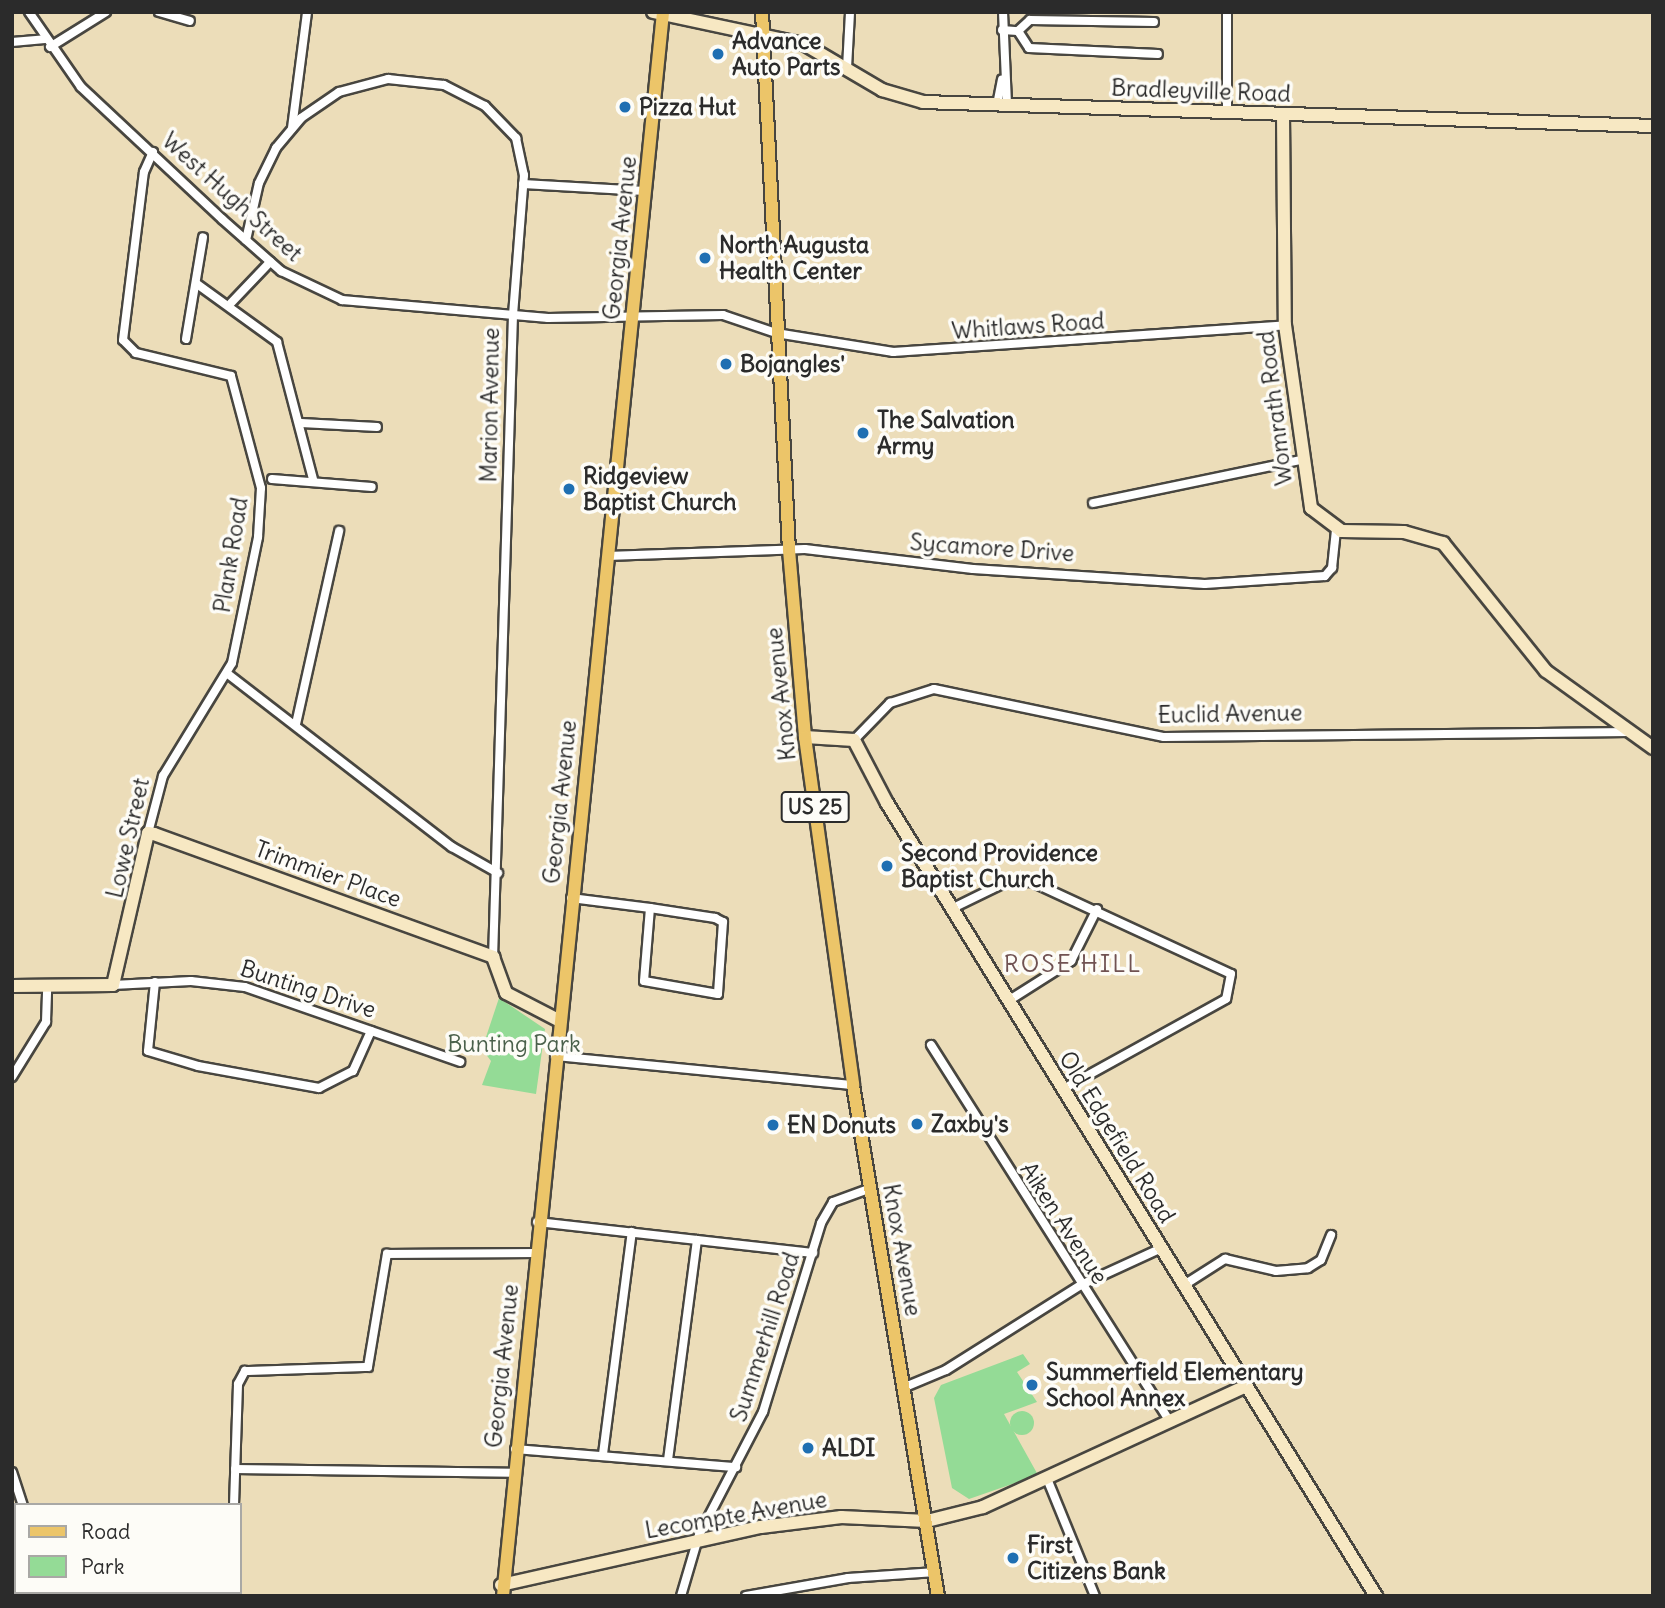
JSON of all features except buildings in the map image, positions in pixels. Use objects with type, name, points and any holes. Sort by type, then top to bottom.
[{"type":"main road","name":"Knox Avenue","points":[[762,12],[776,333],[789,550],[805,737],[853,1085],[938,1596]]},
{"type":"main road","name":"Georgia Avenue","points":[[502,1590],[570,898],[645,191],[660,13]]},
{"type":"main road","name":"Knox Avenue","points":[[936,1573],[946,1596]]},
{"type":"street","name":"West Hugh Street","points":[[29,12],[81,87],[246,240],[270,262],[342,300],[513,315],[632,317]]},
{"type":"street","points":[[12,42],[48,43],[106,12]]},
{"type":"street","points":[[159,12],[190,21]]},
{"type":"street","points":[[292,128],[307,12]]},
{"type":"street","points":[[847,68],[850,12]]},
{"type":"street","points":[[1002,105],[1003,12]]},
{"type":"street","points":[[1227,12],[1227,111]]},
{"type":"street","name":"Bradleyville Road","points":[[660,13],[804,44],[904,98],[1002,105],[1653,127]]},
{"type":"street","points":[[1002,30],[1018,31],[1030,20],[1114,15],[1154,22]]},
{"type":"street","points":[[1018,31],[1029,48],[1158,54]]},
{"type":"street","name":"Marion Avenue","points":[[246,240],[264,169],[292,128],[325,99],[352,87],[405,79],[444,85],[485,106],[506,125],[519,147],[523,184],[513,315],[498,873],[493,957],[506,993],[558,1020]]},
{"type":"street","name":"Womrath Road","points":[[1283,115],[1285,325],[1300,460],[1311,508],[1336,530]]},
{"type":"street","name":"Plank Road","points":[[153,152],[144,172],[123,340],[136,353],[228,372],[259,471],[258,537],[228,674]]},
{"type":"street","points":[[523,184],[645,191]]},
{"type":"street","points":[[186,339],[203,237]]},
{"type":"street","points":[[231,303],[270,262]]},
{"type":"street","points":[[197,284],[231,303],[277,342],[301,423],[313,479]]},
{"type":"street","name":"Whitlaws Road","points":[[632,317],[723,315],[776,333],[861,350],[930,353],[1285,325]]},
{"type":"street","points":[[301,423],[377,426]]},
{"type":"street","points":[[1093,503],[1300,460]]},
{"type":"street","points":[[272,479],[313,479],[372,487]]},
{"type":"street","points":[[1336,530],[1404,532],[1443,543],[1546,671],[1653,748]]},
{"type":"street","name":"Sycamore Drive","points":[[607,556],[789,550],[1163,584],[1282,582],[1328,574],[1336,530]]},
{"type":"street","points":[[296,724],[340,531]]},
{"type":"street","points":[[228,674],[296,724],[460,854],[498,873]]},
{"type":"street","name":"Lowe Street","points":[[113,985],[163,776],[228,674]]},
{"type":"street","name":"Euclid Avenue","points":[[854,740],[890,703],[934,689],[1164,737],[1630,732]]},
{"type":"street","points":[[805,737],[854,740]]},
{"type":"street","name":"Old Edgefield Road","points":[[854,740],[1007,1001],[1376,1596]]},
{"type":"street","name":"Trimmier Place","points":[[148,833],[493,957]]},
{"type":"street","points":[[951,909],[1018,881],[1097,909],[1224,967],[1233,990],[1063,1089]]},
{"type":"street","points":[[570,898],[650,908],[723,922],[718,994],[644,981],[650,908]]},
{"type":"street","points":[[1007,1001],[1071,961],[1097,909]]},
{"type":"street","points":[[155,982],[148,1051],[198,1066],[319,1088],[353,1071],[371,1031]]},
{"type":"street","name":"Bunting Drive","points":[[12,986],[155,982],[245,987],[460,1062]]},
{"type":"street","points":[[12,1077],[46,1022],[47,987]]},
{"type":"street","name":"Aiken Avenue","points":[[931,1045],[1168,1419]]},
{"type":"street","points":[[555,1056],[853,1085]]},
{"type":"street","name":"Summerhill Road","points":[[681,1596],[696,1541],[736,1467],[769,1394],[813,1253],[833,1202],[870,1188]]},
{"type":"street","points":[[537,1222],[813,1253]]},
{"type":"street","points":[[603,1454],[632,1232]]},
{"type":"street","points":[[1184,1285],[1226,1259],[1276,1271],[1308,1268],[1321,1260],[1331,1235]]},
{"type":"street","points":[[668,1460],[697,1240]]},
{"type":"street","points":[[905,1387],[946,1370],[1081,1285],[1162,1248]]},
{"type":"street","points":[[234,1503],[241,1374],[254,1367],[368,1367],[387,1254],[534,1253]]},
{"type":"street","name":"Lecompte Avenue","points":[[502,1590],[696,1541],[841,1517],[927,1521],[1048,1481],[1168,1419],[1246,1386]]},
{"type":"street","points":[[514,1448],[736,1467]]},
{"type":"street","points":[[235,1469],[512,1473]]},
{"type":"street","points":[[12,1472],[22,1503]]},
{"type":"street","points":[[1048,1481],[1095,1596]]},
{"type":"street","points":[[747,1596],[848,1578],[936,1573]]},
{"type":"green space","name":"Bunting Park","points":[[499,998],[545,1029],[536,1094],[482,1085],[491,1061],[482,1049]]},
{"type":"green space","points":[[1023,1354],[1030,1364],[1017,1372],[1037,1402],[1004,1414],[1038,1475],[969,1499],[952,1488],[934,1398],[941,1385]]},
{"type":"green space","points":[[1022,1411],[1031,1414],[1034,1423],[1031,1432],[1022,1435],[1013,1432],[1010,1423],[1013,1414]]},
{"type":"place","name":"Advance Auto Parts","points":[[718,54]]},
{"type":"place","name":"Pizza Hut","points":[[625,107]]},
{"type":"place","name":"North Augusta Health Center","points":[[705,258]]},
{"type":"place","name":"Bojangles'","points":[[726,364]]},
{"type":"place","name":"The Salvation Army","points":[[863,433]]},
{"type":"place","name":"Ridgeview Baptist Church","points":[[569,489]]},
{"type":"place","name":"Second Providence Baptist Church","points":[[887,866]]},
{"type":"place","name":"Zaxby's","points":[[917,1124]]},
{"type":"place","name":"EN Donuts","points":[[773,1125]]},
{"type":"place","name":"Summerfield Elementary School Annex","points":[[1032,1385]]},
{"type":"place","name":"ALDI","points":[[808,1448]]},
{"type":"place","name":"First Citizens Bank","points":[[1013,1558]]},
{"type":"district","name":"ROSE HILL","points":[[1073,964]]}]
